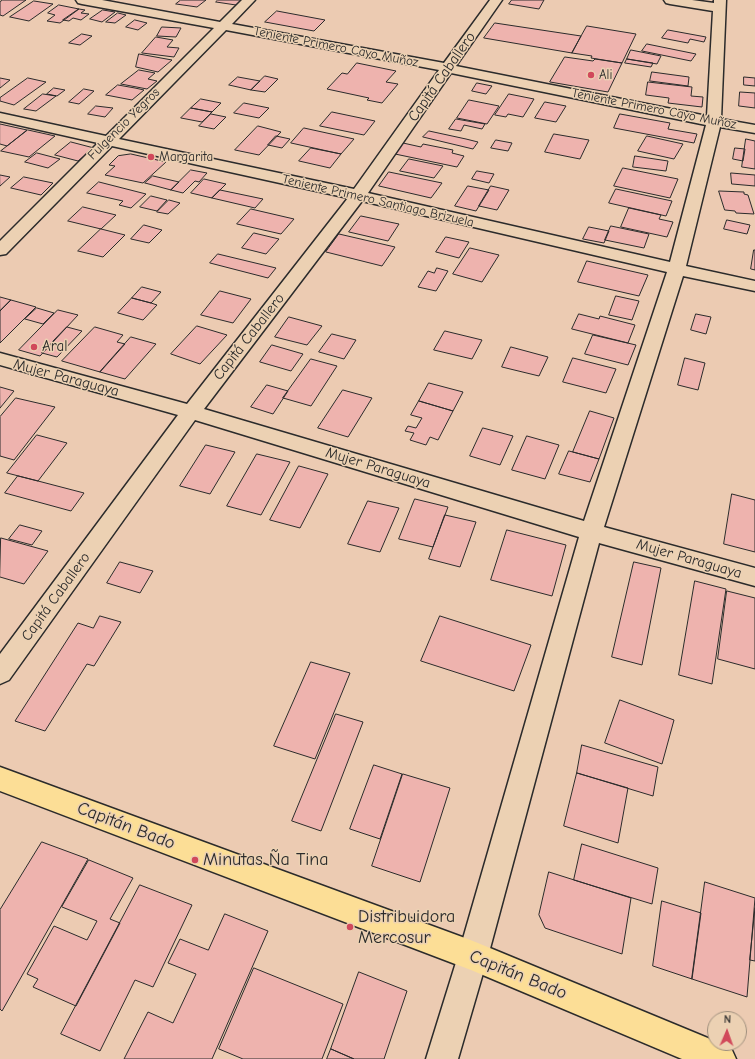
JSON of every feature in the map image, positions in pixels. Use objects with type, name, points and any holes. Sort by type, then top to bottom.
[{"type":"main road","name":"Capitán Bado","points":[[0,779],[473,956],[720,1059]]},
{"type":"street","name":"Teniente Primero Cayo Muñoz","points":[[82,0],[448,68],[755,129]]},
{"type":"street","name":"Fulgencio Yegros","points":[[0,250],[249,0]]},
{"type":"street","name":"Capitá Caballero","points":[[0,673],[191,412],[358,195],[496,0]]},
{"type":"street","points":[[442,1059],[473,956],[591,532],[677,270],[714,122],[719,4],[670,0]]},
{"type":"street","name":"Teniente Primero Santiago Brizuela","points":[[0,117],[358,195],[677,270],[755,286]]},
{"type":"street","name":"Mujer Paraguaya","points":[[0,360],[191,412],[591,532],[755,577]]},
{"type":"building","points":[[3,0],[26,0],[3,16],[0,15],[0,2]]},
{"type":"building","points":[[181,0],[206,0],[197,7],[176,4]]},
{"type":"building","points":[[218,0],[241,0],[236,5],[216,2]]},
{"type":"building","points":[[512,0],[544,0],[539,9],[509,4]]},
{"type":"building","points":[[34,1],[53,4],[29,21],[10,17]]},
{"type":"building","points":[[59,5],[79,9],[60,23],[47,21],[55,15],[48,13]]},
{"type":"building","points":[[79,9],[85,10],[81,13],[89,14],[81,20],[73,18],[69,21],[63,20]]},
{"type":"building","points":[[103,10],[115,12],[102,22],[90,19]]},
{"type":"building","points":[[277,11],[325,20],[314,31],[265,22]]},
{"type":"building","points":[[118,13],[126,15],[115,23],[106,22]]},
{"type":"building","points":[[135,20],[147,23],[138,30],[126,27]]},
{"type":"building","points":[[495,23],[581,36],[572,53],[484,38]]},
{"type":"building","points":[[587,26],[636,34],[622,63],[572,53]]},
{"type":"building","points":[[162,27],[181,28],[176,37],[157,36]]},
{"type":"building","points":[[668,30],[706,37],[704,42],[690,39],[688,43],[662,38]]},
{"type":"building","points":[[82,34],[92,36],[80,45],[69,43]]},
{"type":"building","points":[[156,37],[173,40],[167,47],[179,48],[174,57],[142,53]]},
{"type":"building","points":[[647,44],[696,54],[691,61],[642,51]]},
{"type":"building","points":[[631,50],[661,56],[657,64],[627,59]]},
{"type":"building","points":[[139,54],[172,60],[158,72],[136,67]]},
{"type":"building","points":[[565,57],[622,63],[608,92],[550,82]]},
{"type":"building","points":[[627,59],[653,63],[651,67],[625,63]]},
{"type":"building","points":[[357,63],[396,71],[386,82],[398,84],[382,103],[367,100],[369,98],[327,89],[342,73],[347,74]]},
{"type":"building","points":[[139,70],[155,73],[148,79],[157,81],[147,89],[121,84]]},
{"type":"building","points":[[652,72],[689,77],[688,86],[650,81]]},
{"type":"building","points":[[265,76],[278,79],[265,92],[251,90]]},
{"type":"building","points":[[238,77],[260,81],[251,90],[229,85]]},
{"type":"building","points":[[744,77],[755,78],[755,86],[744,85]]},
{"type":"building","points":[[0,78],[10,80],[0,88]]},
{"type":"building","points":[[28,78],[46,82],[14,105],[0,101],[0,98]]},
{"type":"building","points":[[648,82],[692,87],[691,96],[703,97],[702,107],[668,103],[669,98],[646,95]]},
{"type":"building","points":[[477,83],[492,86],[486,94],[472,91]]},
{"type":"building","points":[[118,85],[144,90],[132,100],[106,95]]},
{"type":"building","points":[[54,88],[65,90],[57,96],[47,94]]},
{"type":"building","points":[[84,89],[94,91],[79,104],[69,102]]},
{"type":"building","points":[[740,92],[755,93],[755,108],[739,106]]},
{"type":"building","points":[[43,94],[56,96],[36,111],[24,109]]},
{"type":"building","points":[[509,94],[534,99],[523,117],[508,114],[506,117],[495,115]]},
{"type":"building","points":[[201,99],[221,103],[212,112],[191,108]]},
{"type":"building","points":[[469,100],[499,106],[487,124],[457,118]]},
{"type":"building","points":[[545,102],[566,106],[556,122],[535,118]]},
{"type":"building","points":[[244,103],[269,108],[259,118],[234,113]]},
{"type":"building","points":[[96,106],[113,108],[105,117],[88,114]]},
{"type":"building","points":[[191,108],[212,112],[202,122],[181,118]]},
{"type":"building","points":[[332,112],[375,121],[364,135],[320,126]]},
{"type":"building","points":[[211,114],[226,117],[214,129],[199,126]]},
{"type":"building","points":[[620,114],[670,123],[668,129],[697,134],[694,143],[614,128]]},
{"type":"building","points":[[456,119],[485,124],[482,129],[464,125],[461,131],[449,129]]},
{"type":"building","points":[[0,124],[27,130],[7,146],[0,144]]},
{"type":"building","points":[[258,126],[281,132],[259,155],[235,150]]},
{"type":"building","points":[[304,128],[354,139],[341,154],[291,143]]},
{"type":"building","points":[[28,130],[55,136],[29,157],[1,151]]},
{"type":"building","points":[[429,131],[478,142],[473,149],[423,137]]},
{"type":"building","points":[[554,134],[589,140],[580,159],[545,152]]},
{"type":"building","points":[[276,136],[290,139],[282,148],[268,145]]},
{"type":"building","points":[[647,136],[683,144],[674,159],[638,151]]},
{"type":"building","points":[[746,139],[755,141],[755,169],[742,167]]},
{"type":"building","points":[[496,140],[512,143],[508,151],[491,148]]},
{"type":"building","points":[[71,142],[94,148],[78,161],[55,155]]},
{"type":"building","points":[[403,143],[421,147],[423,144],[453,150],[452,153],[464,156],[457,167],[395,154]]},
{"type":"building","points":[[311,148],[341,154],[330,168],[299,161]]},
{"type":"building","points":[[735,148],[745,149],[743,161],[733,159]]},
{"type":"building","points":[[37,153],[60,159],[48,168],[25,162]]},
{"type":"building","points":[[131,154],[166,162],[143,183],[105,175],[115,166],[109,165],[118,156]]},
{"type":"building","points":[[635,156],[668,161],[666,171],[633,167]]},
{"type":"building","points":[[409,159],[443,166],[434,178],[400,171]]},
{"type":"building","points":[[623,168],[678,179],[670,198],[614,186]]},
{"type":"building","points":[[191,170],[207,173],[199,182],[195,181],[183,193],[171,190]]},
{"type":"building","points":[[477,171],[494,174],[489,183],[472,179]]},
{"type":"building","points":[[389,172],[442,183],[431,198],[379,186]]},
{"type":"building","points":[[731,173],[755,175],[755,186],[732,184]]},
{"type":"building","points":[[0,175],[10,177],[0,186]]},
{"type":"building","points":[[153,176],[179,182],[171,190],[145,183]]},
{"type":"building","points":[[24,177],[53,183],[41,195],[11,188]]},
{"type":"building","points":[[204,179],[226,184],[212,198],[191,193]]},
{"type":"building","points":[[99,182],[146,194],[131,208],[119,205],[123,201],[87,193]]},
{"type":"building","points":[[468,186],[489,190],[476,211],[455,206]]},
{"type":"building","points":[[491,186],[509,190],[497,210],[479,206]]},
{"type":"building","points":[[616,189],[672,201],[666,216],[609,203]]},
{"type":"building","points":[[220,190],[263,199],[255,208],[212,198]]},
{"type":"building","points":[[719,191],[744,192],[744,194],[748,195],[754,214],[736,213],[735,211],[725,210]]},
{"type":"building","points":[[151,196],[167,200],[157,211],[140,207]]},
{"type":"building","points":[[169,200],[180,203],[168,214],[157,212]]},
{"type":"building","points":[[83,207],[116,215],[101,229],[68,221]]},
{"type":"building","points":[[629,208],[661,215],[659,219],[673,222],[667,237],[621,227]]},
{"type":"building","points":[[251,209],[294,219],[281,234],[237,224]]},
{"type":"building","points":[[361,216],[399,224],[388,241],[349,232]]},
{"type":"building","points":[[727,220],[750,225],[747,234],[724,229]]},
{"type":"building","points":[[144,225],[162,230],[149,243],[131,239]]},
{"type":"building","points":[[611,226],[649,234],[644,248],[605,240]]},
{"type":"building","points":[[589,227],[609,231],[604,243],[583,239]]},
{"type":"building","points":[[101,229],[125,235],[103,257],[78,251]]},
{"type":"building","points":[[254,233],[279,239],[266,254],[242,248]]},
{"type":"building","points":[[339,234],[395,247],[382,266],[326,252]]},
{"type":"building","points":[[446,237],[469,242],[459,258],[436,252]]},
{"type":"building","points":[[470,248],[499,255],[482,282],[453,274]]},
{"type":"building","points":[[755,250],[755,270],[751,269]]},
{"type":"building","points":[[218,254],[276,268],[268,278],[210,263]]},
{"type":"building","points":[[587,261],[648,275],[639,296],[578,282]]},
{"type":"building","points":[[437,268],[448,271],[436,291],[418,287],[428,271],[434,273]]},
{"type":"building","points":[[142,287],[161,292],[151,303],[132,298]]},
{"type":"building","points":[[220,291],[251,299],[233,323],[201,315]]},
{"type":"building","points":[[616,296],[639,301],[632,320],[609,315]]},
{"type":"building","points":[[0,297],[11,300],[0,311]]},
{"type":"building","points":[[132,298],[157,305],[143,320],[118,313]]},
{"type":"building","points":[[11,300],[36,307],[0,343],[0,311]]},
{"type":"building","points":[[37,308],[54,313],[43,324],[25,319]]},
{"type":"building","points":[[58,310],[78,315],[40,356],[19,350]]},
{"type":"building","points":[[579,314],[599,319],[600,316],[635,325],[628,343],[572,329]]},
{"type":"building","points":[[696,314],[711,317],[706,334],[691,330]]},
{"type":"building","points":[[289,317],[322,326],[307,345],[275,337]]},
{"type":"building","points":[[197,326],[227,335],[200,364],[171,354]]},
{"type":"building","points":[[67,327],[82,331],[57,357],[42,353]]},
{"type":"building","points":[[95,327],[123,335],[117,342],[125,344],[100,372],[62,361]]},
{"type":"building","points":[[445,331],[482,340],[472,359],[434,350]]},
{"type":"building","points":[[332,334],[356,340],[344,359],[319,352]]},
{"type":"building","points":[[593,335],[636,345],[628,365],[585,354]]},
{"type":"building","points":[[131,337],[156,344],[125,379],[100,372]]},
{"type":"building","points":[[272,345],[303,354],[291,371],[260,362]]},
{"type":"building","points":[[511,347],[548,357],[539,376],[502,367]]},
{"type":"building","points":[[573,358],[616,369],[606,393],[563,382]]},
{"type":"building","points":[[685,358],[705,363],[698,390],[678,385]]},
{"type":"building","points":[[311,359],[337,366],[311,406],[283,398]]},
{"type":"building","points":[[429,383],[463,392],[453,411],[419,401]]},
{"type":"building","points":[[267,385],[288,391],[273,414],[251,407]]},
{"type":"building","points":[[0,387],[14,391],[0,408]]},
{"type":"building","points":[[343,390],[372,398],[348,437],[318,428]]},
{"type":"building","points":[[16,398],[55,407],[14,460],[0,456],[0,417]]},
{"type":"building","points":[[419,401],[453,411],[438,440],[430,437],[426,445],[410,440],[414,433],[405,431],[408,426],[416,428],[422,418],[411,415]]},
{"type":"building","points":[[590,411],[614,418],[599,459],[573,452]]},
{"type":"building","points":[[483,428],[513,436],[500,465],[470,456]]},
{"type":"building","points":[[37,435],[67,443],[38,481],[7,473]]},
{"type":"building","points":[[527,436],[559,445],[545,479],[512,470]]},
{"type":"building","points":[[206,445],[235,452],[210,494],[180,486]]},
{"type":"building","points":[[569,451],[599,459],[590,482],[559,474]]},
{"type":"building","points":[[257,454],[290,462],[261,515],[227,506]]},
{"type":"building","points":[[299,466],[328,474],[300,528],[270,520]]},
{"type":"building","points":[[18,476],[84,493],[71,511],[5,493]]},
{"type":"building","points":[[732,494],[755,500],[755,552],[724,544]]},
{"type":"building","points":[[415,499],[448,507],[433,547],[399,539]]},
{"type":"building","points":[[368,501],[399,508],[380,552],[348,544]]},
{"type":"building","points":[[445,515],[476,522],[460,567],[429,559]]},
{"type":"building","points":[[20,525],[42,531],[32,545],[9,539]]},
{"type":"building","points":[[507,530],[566,545],[552,596],[491,580]]},
{"type":"building","points":[[1,538],[48,551],[24,584],[0,577]]},
{"type":"building","points":[[120,562],[153,571],[140,593],[107,583]]},
{"type":"building","points":[[634,562],[661,568],[642,665],[612,657]]},
{"type":"building","points":[[695,581],[726,589],[712,684],[679,675]]},
{"type":"building","points":[[727,591],[755,598],[755,669],[718,659]]},
{"type":"building","points":[[100,616],[121,622],[94,666],[87,664],[45,731],[15,721],[78,623],[93,628]]},
{"type":"building","points":[[440,616],[531,645],[514,691],[421,661]]},
{"type":"building","points":[[311,662],[350,673],[315,759],[274,746]]},
{"type":"building","points":[[620,700],[674,720],[662,764],[605,743]]},
{"type":"building","points":[[336,714],[363,722],[321,831],[292,821]]},
{"type":"building","points":[[582,745],[658,767],[653,796],[577,773]]},
{"type":"building","points":[[374,765],[402,774],[380,839],[350,829]]},
{"type":"building","points":[[577,773],[628,788],[618,843],[564,826]]},
{"type":"building","points":[[403,774],[450,788],[420,882],[372,866]]},
{"type":"building","points":[[42,842],[88,859],[2,1011],[0,1009],[0,910]]},
{"type":"building","points":[[582,844],[658,868],[652,904],[574,880]]},
{"type":"building","points":[[89,860],[133,878],[110,919],[120,923],[76,1006],[33,987],[38,979],[27,974],[54,926],[87,940],[97,921],[62,907]]},
{"type":"building","points":[[549,872],[631,898],[622,954],[545,928],[539,915]]},
{"type":"building","points":[[705,882],[755,898],[747,997],[692,979]]},
{"type":"building","points":[[140,885],[192,905],[153,987],[135,980],[100,1051],[61,1034]]},
{"type":"building","points":[[662,901],[701,913],[692,979],[653,966]]},
{"type":"building","points":[[755,908],[755,961],[750,960]]},
{"type":"building","points":[[225,914],[268,931],[212,1059],[124,1059],[148,1012],[173,1023],[196,974],[168,963],[180,939],[208,950]]},
{"type":"building","points":[[254,968],[343,1004],[322,1059],[243,1059],[219,1049]]},
{"type":"building","points":[[359,972],[407,991],[384,1059],[354,1059],[331,1049]]},
{"type":"building","points":[[331,1049],[354,1059],[327,1059]]},
{"type":"place","name":"Ali","points":[[591,75]]},
{"type":"place","name":"Margarita","points":[[151,157]]},
{"type":"place","name":"Aral","points":[[34,347]]},
{"type":"place","name":"Minutas Ña Tina","points":[[195,860]]},
{"type":"place","name":"Distribuidora Mercosur","points":[[350,927]]}]
